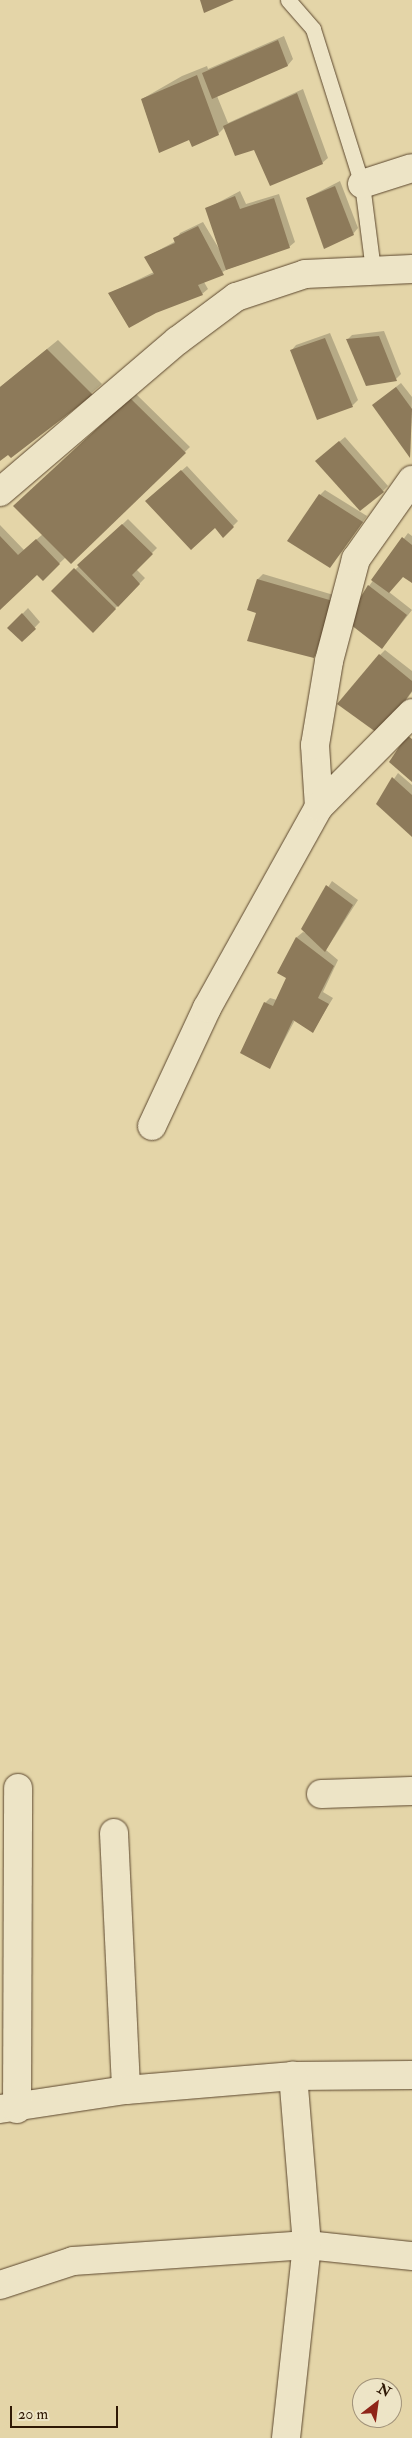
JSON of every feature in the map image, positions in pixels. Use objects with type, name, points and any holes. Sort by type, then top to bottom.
[{"type":"street","points":[[362,184],[412,168]]},
{"type":"street","points":[[0,492],[177,341],[236,297],[305,274],[412,269]]},
{"type":"street","points":[[319,807],[315,745],[329,661],[356,559],[412,480]]},
{"type":"street","points":[[152,1126],[207,1008],[319,807],[412,712]]},
{"type":"street","points":[[18,1788],[9,2109],[126,2090],[292,2076],[412,2075]]},
{"type":"street","points":[[321,1794],[412,1792]]},
{"type":"street","points":[[114,1833],[126,2090]]},
{"type":"street","points":[[286,2438],[307,2245],[292,2076]]},
{"type":"street","points":[[0,2285],[73,2261],[307,2245],[412,2256]]},
{"type":"lane","points":[[288,0],[313,29],[362,184],[373,270]]},
{"type":"building","points":[[200,0],[234,0],[204,13]]},
{"type":"building","points":[[278,40],[288,66],[212,99],[202,73]]},
{"type":"building","points":[[197,75],[219,135],[192,147],[189,140],[159,153],[141,99]]},
{"type":"building","points":[[297,93],[323,164],[270,186],[254,150],[235,156],[223,126]]},
{"type":"building","points":[[335,186],[354,235],[324,249],[306,198]]},
{"type":"building","points":[[235,196],[240,209],[274,198],[290,248],[226,270],[205,208]]},
{"type":"building","points":[[198,226],[224,275],[198,285],[203,295],[156,313],[129,328],[108,293],[154,274],[144,257],[175,243],[173,238]]},
{"type":"building","points":[[379,336],[397,381],[366,386],[346,339]]},
{"type":"building","points":[[325,338],[353,407],[317,420],[290,350]]},
{"type":"building","points":[[47,349],[93,395],[11,458],[8,455],[0,461],[0,387]]},
{"type":"building","points":[[396,387],[412,409],[410,458],[372,405]]},
{"type":"building","points":[[130,398],[186,453],[71,564],[13,506]]},
{"type":"building","points":[[339,441],[384,492],[360,511],[315,461]]},
{"type":"building","points":[[181,470],[234,527],[223,538],[215,528],[191,550],[145,501]]},
{"type":"building","points":[[319,494],[363,522],[330,568],[287,541]]},
{"type":"building","points":[[122,524],[153,554],[132,575],[140,584],[118,607],[77,565]]},
{"type":"building","points":[[0,536],[18,555],[36,539],[60,564],[43,581],[37,575],[0,610]]},
{"type":"building","points":[[402,537],[412,545],[412,583],[403,577],[389,593],[371,580]]},
{"type":"building","points":[[74,568],[116,609],[93,633],[51,591]]},
{"type":"building","points":[[257,579],[333,601],[314,658],[247,641],[256,613],[247,610]]},
{"type":"building","points":[[368,585],[407,615],[382,649],[346,621]]},
{"type":"building","points":[[22,613],[36,629],[22,642],[7,628]]},
{"type":"building","points":[[379,654],[412,681],[412,691],[380,735],[337,704]]},
{"type":"building","points":[[407,735],[412,739],[412,782],[389,762]]},
{"type":"building","points":[[392,777],[412,795],[412,837],[376,804]]},
{"type":"building","points":[[326,885],[353,905],[325,952],[301,929]]},
{"type":"building","points":[[296,937],[334,966],[318,998],[329,1004],[313,1033],[293,1020],[270,1069],[240,1053],[264,1002],[273,1006],[286,978],[277,973]]}]
